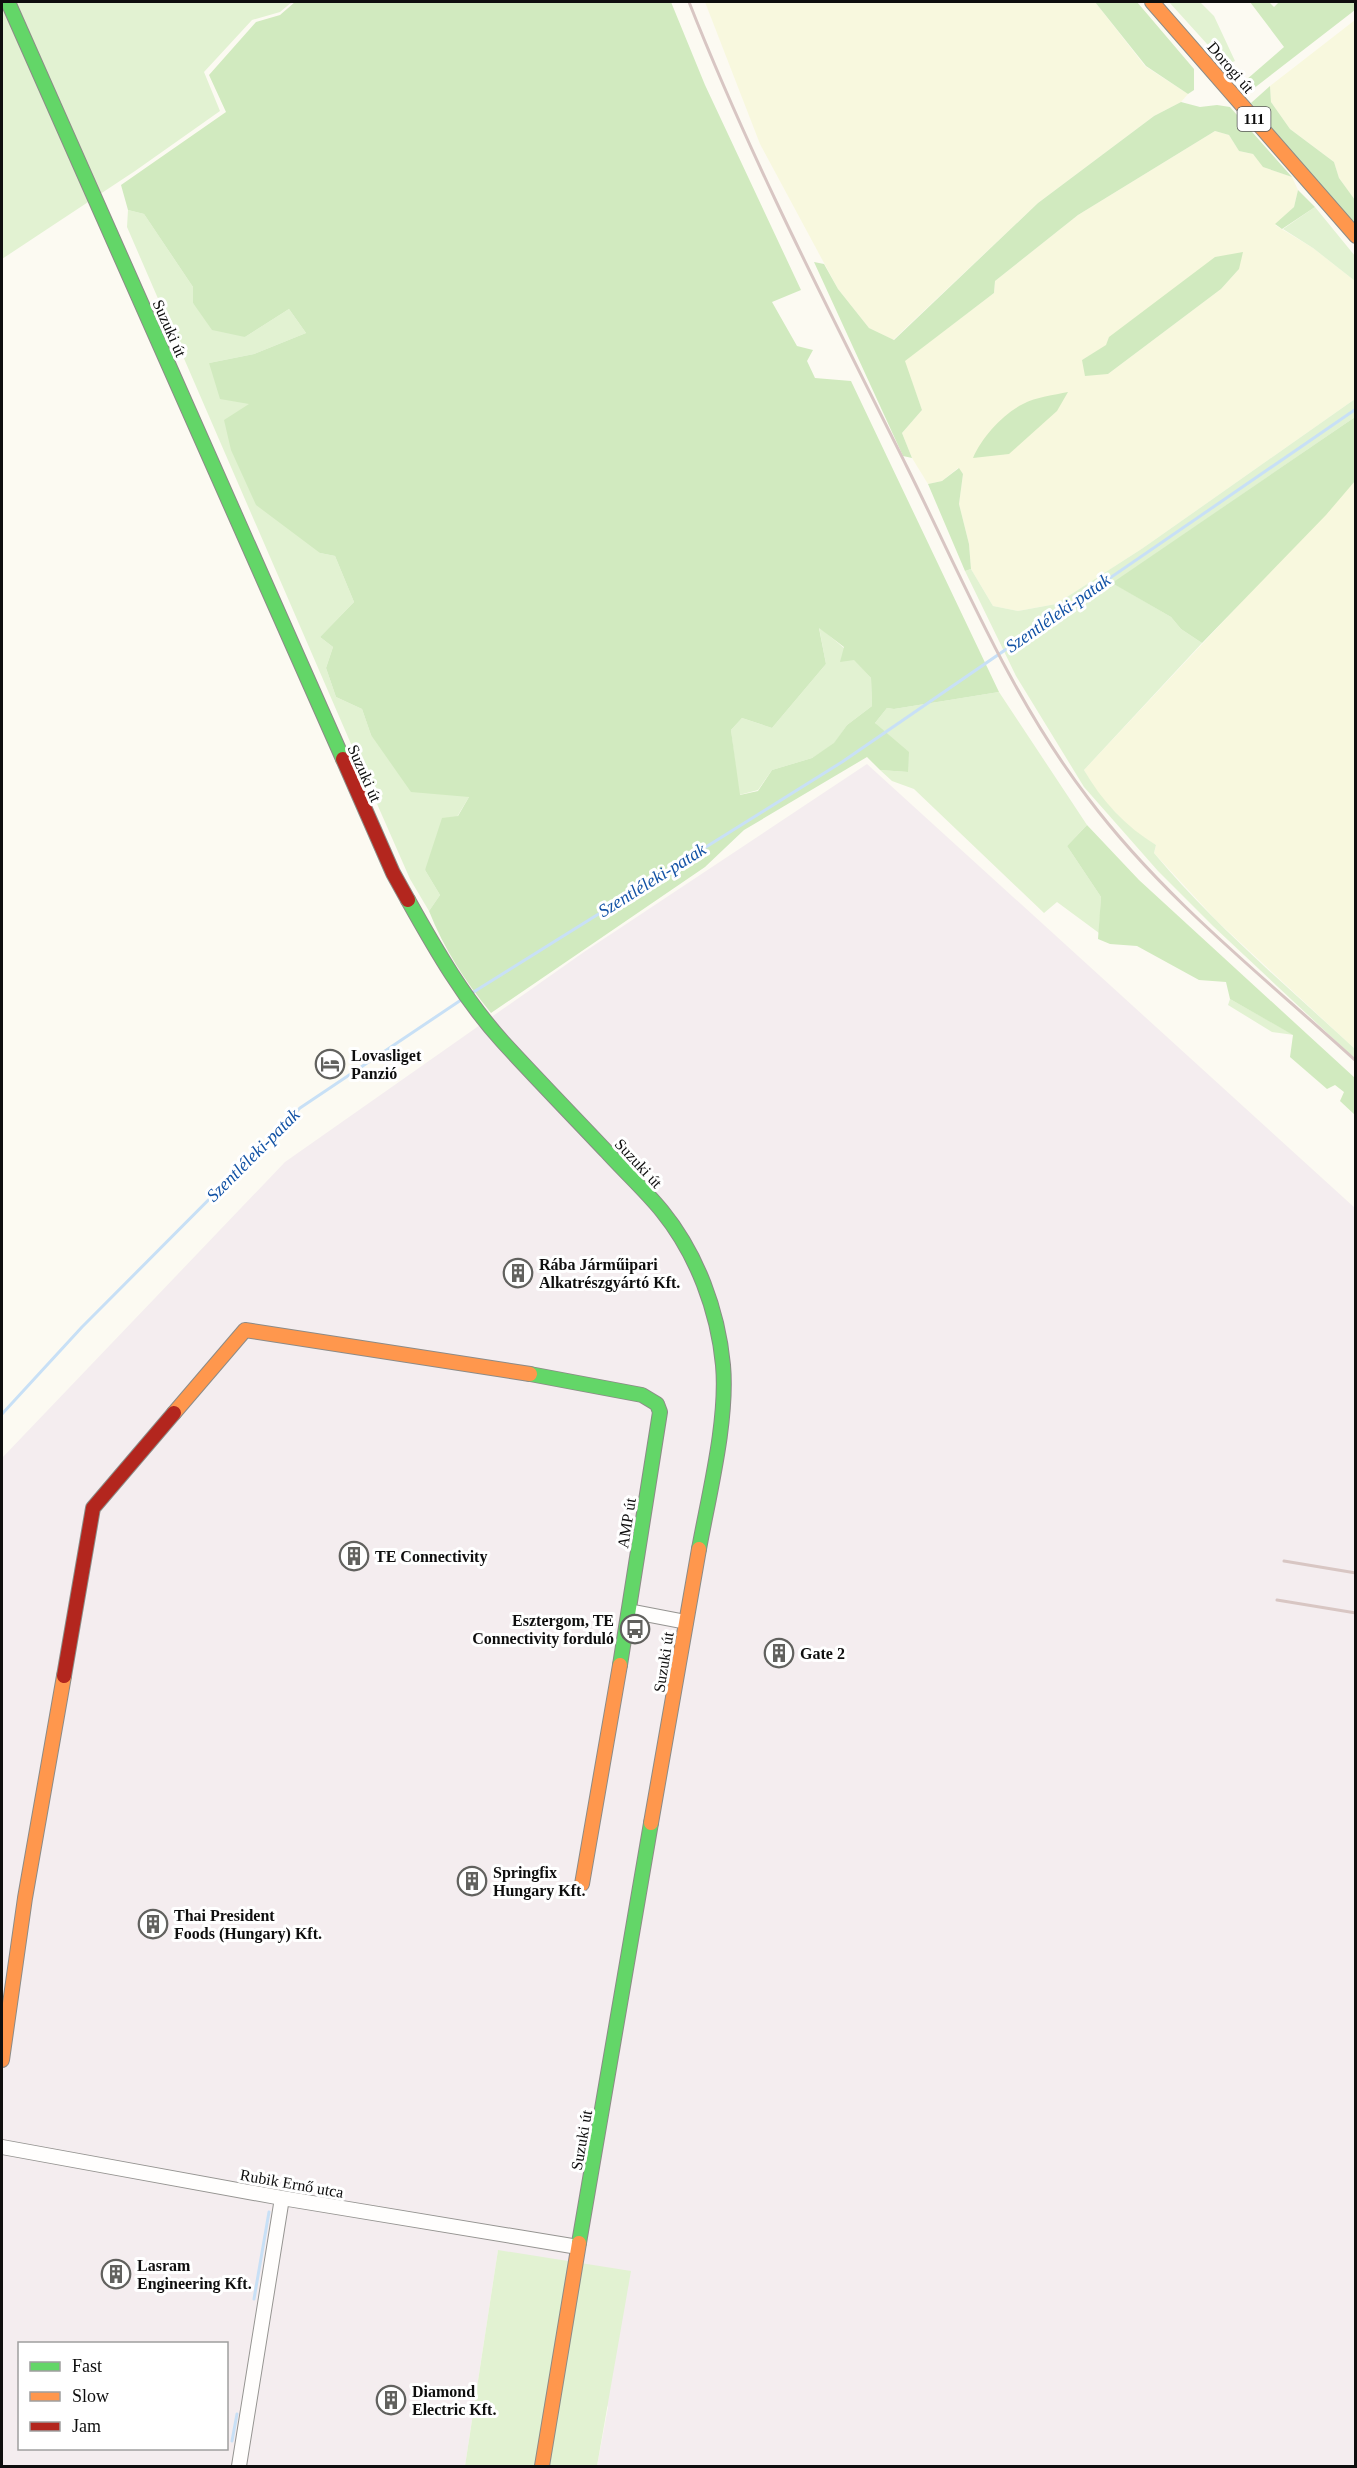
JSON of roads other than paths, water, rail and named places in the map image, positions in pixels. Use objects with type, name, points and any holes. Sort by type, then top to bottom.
[{"type":"main road","name":"Suzuki út","points":[[8,2],[393,873],[425,932],[474,1008],[503,1042],[662,1211],[690,1254],[708,1298],[721,1346],[724,1392],[542,2466]]},
{"type":"main road","name":"Dorogi út","points":[[1152,2],[1356,236]]},
{"type":"main road","name":"AMP út","points":[[2,2060],[25,1898],[93,1508],[245,1330],[642,1395],[657,1404],[660,1412],[629,1611],[582,1884]]},
{"type":"street","points":[[629,1611],[686,1622]]},
{"type":"street","name":"Rubik Ernő utca","points":[[2,2147],[282,2198],[578,2247]]},
{"type":"street","points":[[239,2466],[282,2198]]},
{"type":"waterway","name":"Szentléleki-patak","points":[[472,993],[842,762],[1356,409]]},
{"type":"waterway","name":"Szentléleki-patak","points":[[2,1414],[82,1327],[300,1108],[461,1000]]},
{"type":"waterway","points":[[254,2299],[269,2212]]},
{"type":"waterway","points":[[232,2441],[237,2414]]},
{"type":"railway","points":[[689,2],[739,121],[793,237],[969,596],[1012,680],[1061,760],[1117,835],[1181,903],[1356,1061]]},
{"type":"railway","points":[[1284,1561],[1356,1573]]},
{"type":"railway","points":[[1277,1600],[1356,1613]]},
{"type":"place","name":"Lovasliget Panzió","points":[[330,1064]]},
{"type":"place","name":"Rába Járműipari Alkatrészgyártó Kft.","points":[[518,1273]]},
{"type":"place","name":"TE Connectivity","points":[[354,1556]]},
{"type":"place","name":"Esztergom, TE Connectivity forduló","points":[[635,1629]]},
{"type":"place","name":"Gate 2","points":[[779,1653]]},
{"type":"place","name":"Springfix Hungary Kft.","points":[[472,1881]]},
{"type":"place","name":"Thai President Foods (Hungary) Kft.","points":[[153,1924]]},
{"type":"place","name":"Lasram Engineering Kft.","points":[[116,2274]]},
{"type":"place","name":"Diamond Electric Kft.","points":[[391,2400]]}]
